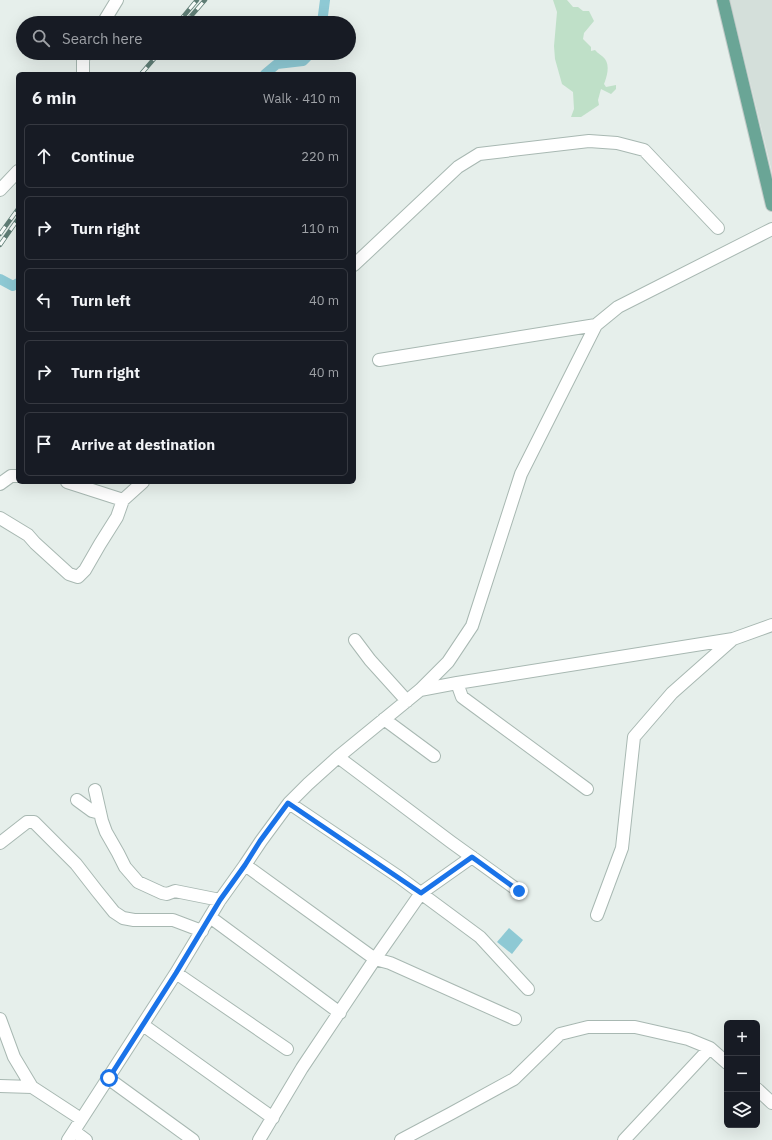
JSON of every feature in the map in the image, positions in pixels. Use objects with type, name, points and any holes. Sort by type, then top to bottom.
[{"type":"main road","points":[[723,0],[772,205]]},
{"type":"street","points":[[107,16],[117,0]]},
{"type":"street","points":[[83,60],[83,72]]},
{"type":"street","points":[[356,263],[458,167],[479,154],[589,142],[617,143],[644,150],[718,228]]},
{"type":"street","points":[[0,190],[16,173]]},
{"type":"street","points":[[86,1140],[71,1135],[176,973],[220,900],[288,803],[338,757],[420,690],[448,662],[472,626],[521,474],[596,325],[618,307],[772,229]]},
{"type":"street","points":[[379,360],[596,325]]},
{"type":"street","points":[[0,484],[11,476],[16,476]]},
{"type":"street","points":[[74,484],[123,500]]},
{"type":"street","points":[[0,518],[28,535],[69,574],[78,577],[86,570],[117,517],[123,500],[141,484]]},
{"type":"street","points":[[420,690],[733,639],[772,625]]},
{"type":"street","points":[[597,915],[622,848],[634,737],[672,693],[733,639]]},
{"type":"street","points":[[355,640],[370,660],[407,701]]},
{"type":"street","points":[[432,678],[462,697],[587,789]]},
{"type":"street","points":[[457,683],[462,697]]},
{"type":"street","points":[[384,719],[434,756]]},
{"type":"street","points":[[338,757],[519,891]]},
{"type":"street","points":[[95,790],[106,832],[125,867],[138,882],[162,894],[175,891],[220,900]]},
{"type":"street","points":[[77,800],[92,811],[100,813]]},
{"type":"street","points":[[288,803],[421,893],[480,937],[528,989]]},
{"type":"street","points":[[0,843],[27,822],[34,822],[76,864],[114,912],[123,918],[134,920],[173,920],[202,931]]},
{"type":"street","points":[[259,1140],[302,1068],[421,893],[472,857]]},
{"type":"street","points":[[245,865],[375,959],[390,963],[515,1019]]},
{"type":"street","points":[[210,917],[340,1013]]},
{"type":"street","points":[[176,973],[287,1049]]},
{"type":"street","points":[[0,1019],[14,1057],[32,1088],[81,1119]]},
{"type":"street","points":[[142,1025],[272,1118]]},
{"type":"street","points":[[400,1140],[514,1079],[560,1034],[588,1027],[635,1027],[688,1039],[710,1048],[724,1060]]},
{"type":"street","points":[[624,1140],[710,1048]]},
{"type":"street","points":[[109,1078],[192,1140]]},
{"type":"street","points":[[0,1086],[32,1088]]},
{"type":"street","points":[[760,1092],[772,1103]]},
{"type":"shaded area","points":[[730,0],[772,0],[772,174],[771,168]]},
{"type":"green space","points":[[553,0],[567,0],[573,7],[578,7],[583,11],[589,11],[594,21],[584,33],[583,39],[591,47],[591,51],[595,50],[607,62],[608,71],[604,84],[606,87],[616,85],[616,89],[611,94],[601,89],[598,100],[599,105],[581,117],[571,117],[574,109],[573,92],[562,84],[555,59],[554,46],[557,12]]},
{"type":"water","points":[[509,928],[523,940],[512,954],[497,942]]},
{"type":"waterway","points":[[323,16],[325,0]]},
{"type":"waterway","points":[[267,72],[277,64],[304,60]]},
{"type":"waterway","points":[[0,279],[13,286],[16,284]]},
{"type":"railway","points":[[184,16],[197,0]]},
{"type":"railway","points":[[191,16],[205,0]]},
{"type":"railway","points":[[143,72],[153,60]]},
{"type":"railway","points":[[0,234],[16,212]]},
{"type":"railway","points":[[0,245],[16,222]]},
{"type":"route","points":[[109,1078],[176,973],[220,900],[288,803],[421,893],[472,857],[519,891]]}]
